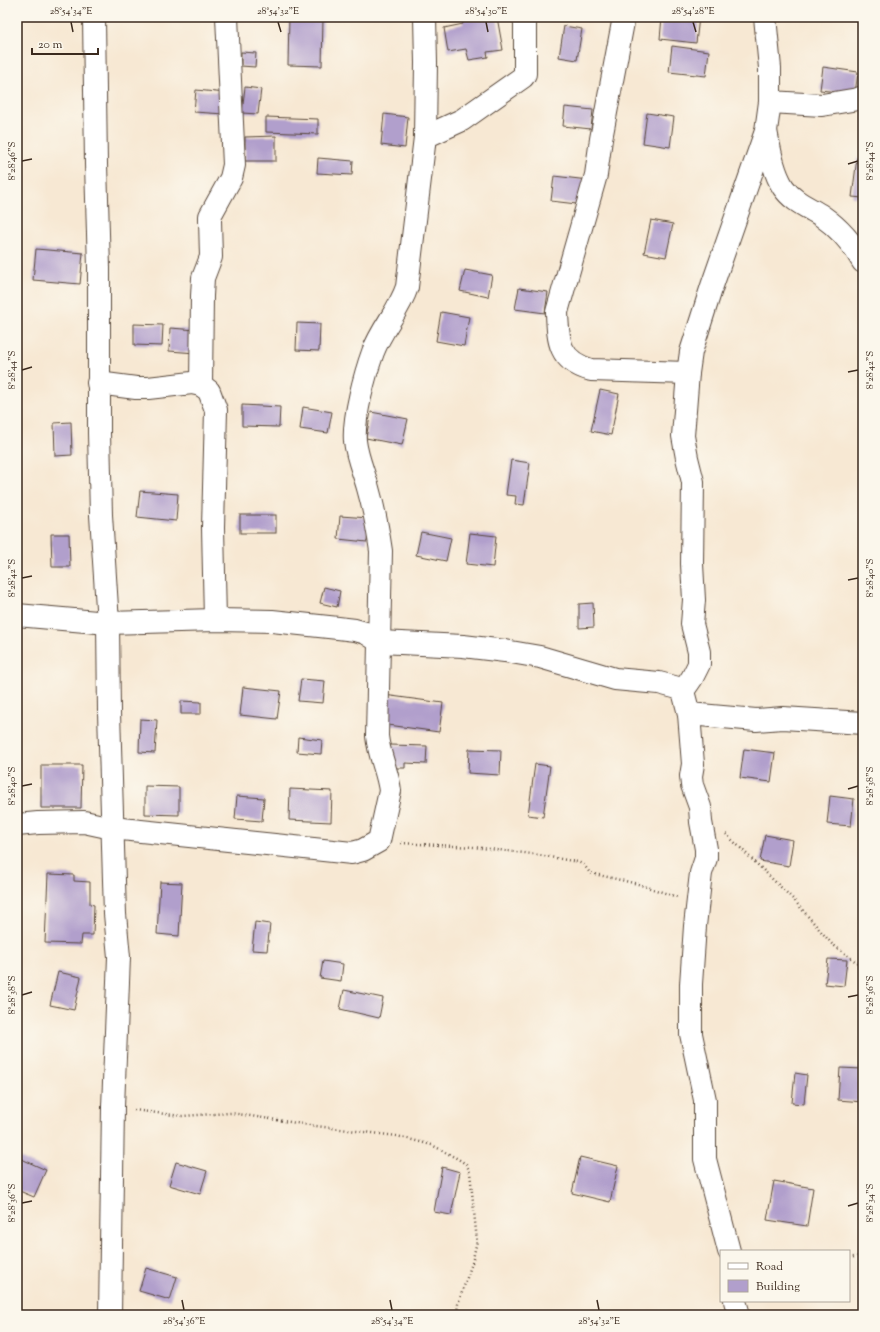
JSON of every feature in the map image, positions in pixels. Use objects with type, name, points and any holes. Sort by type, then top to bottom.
[{"type":"street","points":[[94,17],[99,268],[98,383],[101,515],[108,623],[112,828],[115,914],[119,957],[113,1107],[110,1315]]},
{"type":"street","points":[[201,385],[202,296],[203,278],[211,257],[210,216],[231,178],[234,165],[227,17]]},
{"type":"street","points":[[17,825],[84,822],[112,828],[352,852],[363,850],[379,841],[390,791],[389,783],[378,750],[377,736],[381,551],[368,487],[359,460],[356,441],[356,423],[361,396],[373,351],[385,326],[403,299],[407,287],[425,137],[425,17]]},
{"type":"street","points":[[425,137],[462,120],[523,77],[525,67],[524,17]]},
{"type":"street","points":[[624,17],[601,139],[596,175],[557,312],[557,326],[561,345],[566,357],[579,366],[591,370],[688,373]]},
{"type":"street","points":[[683,691],[699,664],[700,652],[692,624],[694,600],[692,564],[693,482],[683,436],[688,373],[691,352],[712,286],[766,131],[770,102],[770,68],[765,17]]},
{"type":"street","points":[[770,102],[822,105],[863,97]]},
{"type":"street","points":[[766,131],[773,161],[782,186],[798,203],[821,216],[836,227],[863,262]]},
{"type":"street","points":[[98,383],[136,388],[162,388],[192,383],[201,385],[208,391],[216,410],[213,527],[215,620]]},
{"type":"street","points":[[17,615],[108,623],[215,620],[272,621],[355,630],[366,633],[380,642],[450,645],[505,651],[540,657],[615,679],[659,684],[678,688],[683,691],[689,714],[693,764],[691,776],[692,785],[700,807],[706,849],[706,858],[701,873],[697,904],[691,984],[691,1034],[705,1100],[705,1159],[729,1250]]},
{"type":"street","points":[[689,714],[756,720],[783,718],[863,723]]},
{"type":"street","points":[[735,1302],[738,1315]]},
{"type":"path","points":[[725,833],[793,900],[832,944],[863,967]]},
{"type":"path","points":[[379,841],[473,847],[533,854],[578,862],[584,865],[590,872],[638,884],[697,904]]},
{"type":"path","points":[[113,1107],[181,1116],[231,1113],[316,1126],[397,1136],[432,1145],[458,1158],[466,1164],[470,1172],[477,1241],[472,1264],[458,1304],[458,1315]]},
{"type":"path","points":[[850,1258],[863,1255]]},
{"type":"building","points":[[289,17],[323,18],[322,66],[288,65]]},
{"type":"building","points":[[462,17],[497,17],[503,50],[487,52],[488,57],[469,60],[466,49],[448,52],[444,28],[463,24]]},
{"type":"building","points":[[662,17],[699,17],[696,43],[660,39]]},
{"type":"building","points":[[564,26],[582,29],[577,60],[559,57]]},
{"type":"building","points":[[672,46],[709,51],[706,76],[669,72]]},
{"type":"building","points":[[241,52],[256,53],[255,67],[241,66]]},
{"type":"building","points":[[823,67],[858,72],[855,94],[820,90]]},
{"type":"building","points":[[245,87],[261,89],[258,114],[242,113]]},
{"type":"building","points":[[196,90],[226,93],[224,114],[194,112]]},
{"type":"building","points":[[565,107],[593,110],[591,129],[563,126]]},
{"type":"building","points":[[647,113],[674,117],[670,147],[643,143]]},
{"type":"building","points":[[384,114],[408,117],[405,148],[381,145]]},
{"type":"building","points":[[266,117],[318,119],[318,134],[266,132]]},
{"type":"building","points":[[276,136],[276,161],[245,161],[245,137]]},
{"type":"building","points":[[318,158],[353,161],[352,175],[317,173]]},
{"type":"building","points":[[857,158],[863,159],[863,198],[852,197]]},
{"type":"building","points":[[554,176],[588,180],[585,205],[551,201]]},
{"type":"building","points":[[651,220],[673,224],[666,257],[644,253]]},
{"type":"building","points":[[36,249],[83,253],[80,284],[33,280]]},
{"type":"building","points":[[465,270],[492,275],[488,297],[460,291]]},
{"type":"building","points":[[519,288],[548,292],[545,313],[515,309]]},
{"type":"building","points":[[441,312],[469,317],[464,346],[436,341]]},
{"type":"building","points":[[297,323],[320,324],[319,351],[296,350]]},
{"type":"building","points":[[134,324],[163,325],[162,346],[134,345]]},
{"type":"building","points":[[170,328],[197,330],[196,353],[169,351]]},
{"type":"building","points":[[600,390],[619,394],[611,435],[591,431]]},
{"type":"building","points":[[242,405],[280,407],[279,427],[242,426]]},
{"type":"building","points":[[303,407],[332,412],[328,433],[300,429]]},
{"type":"building","points":[[371,412],[408,419],[402,445],[366,438]]},
{"type":"building","points":[[71,422],[72,455],[55,456],[54,423]]},
{"type":"building","points":[[511,460],[530,463],[524,505],[515,504],[516,496],[506,495]]},
{"type":"building","points":[[140,491],[178,494],[176,521],[137,517]]},
{"type":"building","points":[[240,515],[276,515],[276,533],[240,533]]},
{"type":"building","points":[[340,516],[369,518],[367,542],[338,539]]},
{"type":"building","points":[[421,532],[451,538],[446,561],[416,555]]},
{"type":"building","points":[[470,533],[496,536],[493,567],[466,564]]},
{"type":"building","points":[[51,534],[69,534],[70,567],[52,567]]},
{"type":"building","points":[[324,587],[340,591],[337,607],[320,603]]},
{"type":"building","points":[[593,603],[594,627],[579,628],[579,604]]},
{"type":"building","points":[[301,679],[325,681],[323,703],[298,701]]},
{"type":"building","points":[[243,687],[281,691],[277,719],[240,715]]},
{"type":"building","points":[[384,695],[443,703],[439,732],[381,724]]},
{"type":"building","points":[[181,701],[201,702],[201,714],[181,714]]},
{"type":"building","points":[[140,719],[157,720],[155,753],[139,752]]},
{"type":"building","points":[[298,737],[322,740],[321,754],[297,752]]},
{"type":"building","points":[[390,745],[427,746],[426,764],[405,763],[405,768],[390,768]]},
{"type":"building","points":[[469,749],[501,750],[500,775],[468,773]]},
{"type":"building","points":[[744,749],[775,753],[771,782],[740,778]]},
{"type":"building","points":[[535,764],[550,766],[543,817],[528,815]]},
{"type":"building","points":[[41,765],[82,765],[81,808],[41,808]]},
{"type":"building","points":[[145,786],[179,787],[179,815],[145,814]]},
{"type":"building","points":[[290,789],[332,791],[331,822],[289,820]]},
{"type":"building","points":[[237,796],[264,798],[262,821],[235,819]]},
{"type":"building","points":[[830,796],[854,799],[851,826],[827,824]]},
{"type":"building","points":[[765,835],[793,840],[789,866],[760,861]]},
{"type":"building","points":[[48,874],[74,875],[74,881],[90,882],[90,904],[94,905],[93,935],[82,935],[81,944],[45,943]]},
{"type":"building","points":[[160,882],[182,883],[179,936],[157,934]]},
{"type":"building","points":[[255,922],[270,924],[267,951],[252,950]]},
{"type":"building","points":[[828,959],[847,960],[844,986],[825,984]]},
{"type":"building","points":[[323,961],[343,964],[341,981],[320,978]]},
{"type":"building","points":[[58,972],[81,977],[74,1010],[50,1005]]},
{"type":"building","points":[[344,990],[383,998],[379,1018],[340,1009]]},
{"type":"building","points":[[840,1068],[863,1069],[863,1102],[838,1100]]},
{"type":"building","points":[[795,1073],[807,1075],[804,1104],[792,1103]]},
{"type":"building","points":[[17,1157],[46,1170],[34,1197],[17,1190]]},
{"type":"building","points":[[580,1157],[618,1166],[610,1202],[572,1193]]},
{"type":"building","points":[[176,1162],[207,1171],[200,1194],[169,1185]]},
{"type":"building","points":[[442,1167],[460,1172],[451,1215],[434,1212]]},
{"type":"building","points":[[774,1181],[813,1188],[807,1226],[767,1220]]},
{"type":"building","points":[[146,1268],[177,1277],[170,1300],[139,1291]]}]
